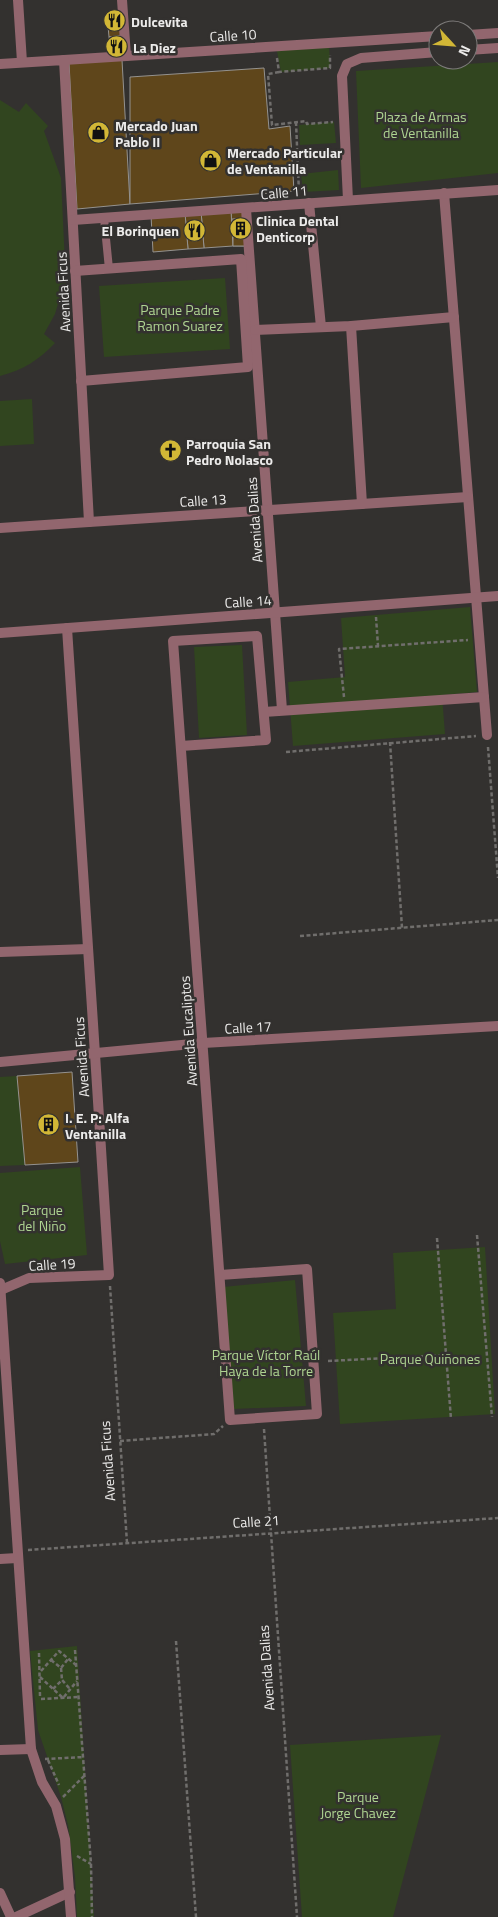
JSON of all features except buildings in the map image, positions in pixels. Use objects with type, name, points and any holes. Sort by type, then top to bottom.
[{"type":"street","points":[[18,0],[22,62]]},
{"type":"street","points":[[122,0],[126,56]]},
{"type":"street","points":[[478,34],[498,33]]},
{"type":"street","name":"Calle 10","points":[[0,64],[428,37]]},
{"type":"street","points":[[478,49],[498,48]]},
{"type":"street","points":[[348,200],[342,76],[347,64],[361,58],[428,53]]},
{"type":"street","name":"Avenida Ficus","points":[[64,60],[89,522]]},
{"type":"street","name":"Calle 11","points":[[72,220],[498,190]]},
{"type":"street","points":[[444,193],[487,735]]},
{"type":"street","points":[[304,204],[321,327]]},
{"type":"street","name":"Avenida Dalias","points":[[246,209],[282,710]]},
{"type":"street","points":[[75,271],[241,259],[248,367],[81,381]]},
{"type":"street","points":[[255,330],[352,326],[454,317]]},
{"type":"street","points":[[352,326],[362,504]]},
{"type":"street","name":"Calle 13","points":[[0,528],[267,509],[468,498]]},
{"type":"street","name":"Calle 14","points":[[0,633],[498,596]]},
{"type":"street","name":"Avenida Ficus","points":[[67,628],[109,1275]]},
{"type":"street","name":"Avenida Eucaliptos","points":[[230,1420],[173,640],[257,636],[264,712]]},
{"type":"street","points":[[181,746],[266,740],[264,712],[484,698]]},
{"type":"street","points":[[0,952],[88,949]]},
{"type":"street","name":"Calle 17","points":[[0,1062],[203,1044],[498,1026]]},
{"type":"street","points":[[220,1275],[307,1269],[317,1414],[230,1420]]},
{"type":"street","name":"Calle 19","points":[[0,1288],[29,1278],[109,1275]]},
{"type":"street","points":[[0,1288],[5,1414],[31,1749],[42,1782],[56,1806],[65,1839],[71,1917]]},
{"type":"street","points":[[0,1559],[17,1555]]},
{"type":"street","points":[[0,1750],[31,1749]]},
{"type":"street","points":[[16,1917],[70,1892]]},
{"type":"street","points":[[0,1893],[11,1917]]},
{"type":"lane","points":[[104,218],[109,269]]},
{"type":"path","points":[[329,43],[330,68],[268,74],[272,125],[306,121],[307,124],[334,122]]},
{"type":"path","points":[[276,46],[279,72]]},
{"type":"path","points":[[296,122],[304,204]]},
{"type":"path","points":[[375,605],[378,646]]},
{"type":"path","points":[[345,706],[339,649],[479,639]]},
{"type":"path","points":[[286,752],[487,735],[498,878]]},
{"type":"path","points":[[390,742],[402,928]]},
{"type":"path","points":[[300,936],[498,920]]},
{"type":"path","points":[[477,1235],[492,1417]]},
{"type":"path","points":[[437,1238],[451,1419]]},
{"type":"path","name":"Avenida Ficus","points":[[109,1275],[127,1544]]},
{"type":"path","points":[[328,1362],[446,1356]]},
{"type":"path","name":"Avenida Dalias","points":[[263,1418],[297,1917]]},
{"type":"path","points":[[120,1441],[214,1434],[230,1420]]},
{"type":"path","name":"Calle 21","points":[[17,1555],[127,1544],[498,1518]]},
{"type":"path","points":[[176,1641],[196,1917]]},
{"type":"path","points":[[75,1650],[84,1757],[92,1917]]},
{"type":"path","points":[[40,1673],[59,1651],[76,1665]]},
{"type":"path","points":[[68,1659],[61,1668],[62,1680],[70,1689]]},
{"type":"path","points":[[51,1660],[61,1668]]},
{"type":"path","points":[[40,1677],[63,1698]]},
{"type":"path","points":[[53,1689],[62,1680]]},
{"type":"path","points":[[63,1698],[77,1681]]},
{"type":"path","points":[[40,1699],[79,1697]]},
{"type":"path","points":[[35,1760],[84,1757]]},
{"type":"path","points":[[56,1806],[85,1775]]},
{"type":"green space","points":[[329,43],[330,68],[281,72],[276,46]]},
{"type":"green space","name":"Plaza de Armas de Ventanilla","points":[[498,62],[498,173],[361,188],[356,71],[428,66],[428,70],[478,70],[478,63]]},
{"type":"green space","points":[[0,100],[19,112],[26,103],[48,126],[44,131],[61,178],[66,286],[63,287],[55,314],[44,334],[55,343],[30,364],[0,376]]},
{"type":"green space","points":[[334,122],[336,143],[300,145],[299,125]]},
{"type":"green space","points":[[338,170],[339,190],[303,192],[301,174]]},
{"type":"green space","name":"Parque Padre Ramon Suarez","points":[[225,278],[230,349],[104,357],[99,286]]},
{"type":"green space","points":[[32,399],[34,444],[0,446],[0,401]]},
{"type":"green space","points":[[470,607],[477,692],[442,695],[445,734],[293,746],[288,682],[345,677],[341,618]]},
{"type":"green space","points":[[242,645],[247,735],[199,738],[194,647]]},
{"type":"green space","points":[[17,1076],[25,1165],[0,1166],[0,1077]]},
{"type":"green space","name":"Parque del Niño","points":[[80,1167],[87,1255],[5,1264],[0,1241],[0,1173]]},
{"type":"green space","name":"Parque Quiñones","points":[[485,1247],[495,1414],[340,1424],[333,1313],[396,1309],[393,1253]]},
{"type":"green space","name":"Parque Víctor Raúl Haya de la Torre","points":[[295,1280],[306,1406],[233,1409],[223,1287]]},
{"type":"green space","points":[[77,1646],[94,1917],[77,1917],[75,1877],[68,1825],[61,1797],[38,1730],[30,1651]]},
{"type":"green space","name":"Parque Jorge Chavez","points":[[441,1735],[393,1917],[302,1917],[290,1745]]},
{"type":"place","name":"Dulcevita","points":[[115,21]]},
{"type":"place","name":"La Diez","points":[[117,47]]},
{"type":"place","name":"Mercado Juan Pablo II","points":[[99,133]]},
{"type":"place","name":"Mercado Particular de Ventanilla","points":[[211,160]]},
{"type":"place","name":"Clinica Dental Denticorp","points":[[240,228]]},
{"type":"place","name":"El Borinquen","points":[[195,230]]},
{"type":"place","name":"Parroquia San Pedro Nolasco","points":[[170,451]]},
{"type":"place","name":"I. E. P: Alfa Ventanilla","points":[[49,1125]]}]
